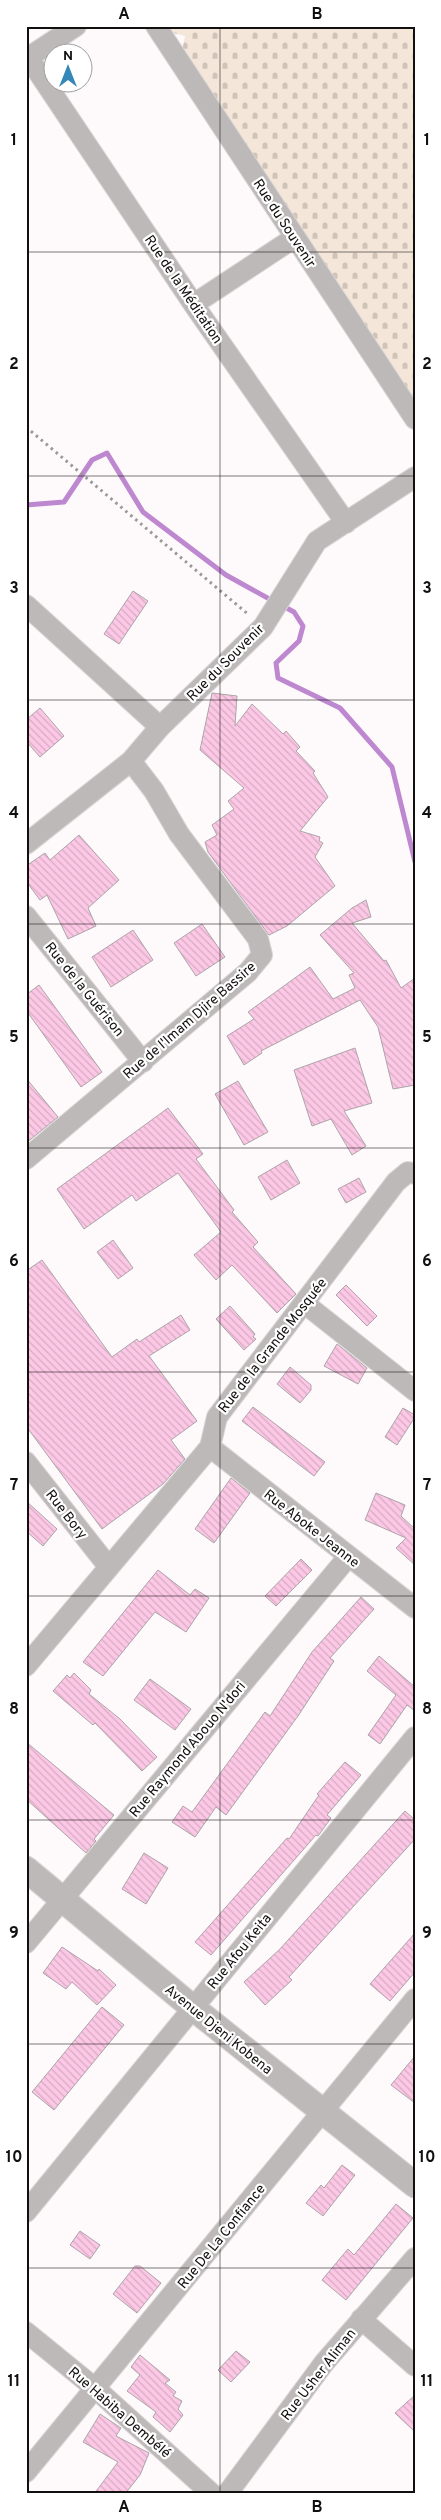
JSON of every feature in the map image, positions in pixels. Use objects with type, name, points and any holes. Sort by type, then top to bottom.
[{"type":"street","points":[[27,57],[76,26]]},
{"type":"street","name":"Rue du Souvenir","points":[[156,26],[415,419]]},
{"type":"street","name":"Rue de la Méditation","points":[[27,57],[194,304],[346,522]]},
{"type":"street","points":[[194,304],[294,238]]},
{"type":"street","name":"Rue du Souvenir","points":[[26,844],[131,761],[160,727],[262,627],[317,541],[415,477]]},
{"type":"street","points":[[26,605],[160,727]]},
{"type":"street","name":"Rue de l'Imam Djire Bassire","points":[[26,1159],[248,972],[262,955],[258,939],[179,834],[154,791],[131,761]]},
{"type":"street","name":"Rue de la Guérison","points":[[26,916],[143,1062]]},
{"type":"street","name":"Rue de la Grande Mosquée","points":[[26,1666],[108,1566],[210,1447],[216,1417],[396,1182],[408,1172],[415,1174]]},
{"type":"street","points":[[304,1303],[415,1391]]},
{"type":"street","name":"Rue Aboke Jeanne","points":[[210,1447],[415,1608]]},
{"type":"street","name":"Rue Bory","points":[[26,1462],[108,1566]]},
{"type":"street","name":"Rue Raymond Abouo N'dori","points":[[26,1943],[348,1557]]},
{"type":"street","name":"Rue Afou Keita","points":[[26,2212],[415,1737]]},
{"type":"street","name":"Avenue Djeni Kobena","points":[[26,1869],[193,2008],[415,2185]]},
{"type":"street","name":"Rue De La Confiance","points":[[26,2472],[415,2000]]},
{"type":"street","name":"Rue Usher Aliman","points":[[227,2494],[324,2363],[415,2258]]},
{"type":"street","points":[[362,2319],[415,2366]]},
{"type":"street","name":"Rue Habiba Dembélé","points":[[26,2332],[96,2389],[212,2494]]},
{"type":"path","points":[[26,427],[262,627]]},
{"type":"green space","points":[[145,26],[415,26],[415,414],[182,51],[185,36]]},
{"type":"building","points":[[133,591],[148,601],[119,644],[104,634]]},
{"type":"building","points":[[212,693],[237,696],[235,726],[252,704],[283,734],[286,731],[300,747],[296,751],[315,771],[313,773],[328,797],[300,831],[320,837],[319,841],[323,843],[315,857],[335,886],[287,926],[269,935],[208,852],[205,842],[217,835],[212,825],[234,809],[228,801],[244,788],[200,750]]},
{"type":"building","points":[[40,708],[64,736],[40,757],[26,741],[26,720]]},
{"type":"building","points":[[79,835],[119,880],[88,908],[96,926],[68,939],[47,895],[40,900],[26,881],[26,866],[45,853],[50,860]]},
{"type":"building","points":[[366,900],[371,917],[352,923],[384,961],[386,960],[401,988],[415,978],[415,1085],[393,1089],[378,1027],[360,1000],[261,1051],[262,1053],[244,1065],[227,1036],[254,1019],[248,1012],[310,967],[333,999],[355,988],[349,975],[354,973],[320,935],[352,908]]},
{"type":"building","points":[[202,924],[225,957],[196,976],[174,943]]},
{"type":"building","points":[[133,930],[153,960],[111,987],[92,957]]},
{"type":"building","points":[[39,985],[102,1072],[81,1087],[26,1010],[26,995]]},
{"type":"building","points":[[355,1048],[372,1103],[344,1111],[366,1146],[352,1155],[331,1119],[312,1126],[294,1070]]},
{"type":"building","points":[[26,1078],[58,1117],[26,1143]]},
{"type":"building","points":[[238,1081],[268,1132],[244,1145],[215,1094]]},
{"type":"building","points":[[168,1108],[203,1154],[196,1159],[234,1210],[232,1212],[258,1242],[253,1247],[296,1294],[277,1313],[232,1265],[216,1280],[194,1255],[221,1232],[178,1173],[136,1201],[132,1195],[84,1229],[57,1189]]},
{"type":"building","points":[[287,1160],[300,1183],[271,1200],[258,1177]]},
{"type":"building","points":[[359,1178],[366,1192],[346,1203],[338,1189]]},
{"type":"building","points":[[113,1240],[133,1268],[118,1279],[97,1252]]},
{"type":"building","points":[[42,1260],[112,1357],[137,1339],[139,1342],[181,1315],[190,1330],[149,1356],[197,1421],[171,1440],[185,1459],[163,1484],[102,1529],[26,1426],[26,1271]]},
{"type":"building","points":[[346,1285],[377,1316],[367,1326],[336,1295]]},
{"type":"building","points":[[230,1306],[255,1334],[253,1337],[256,1339],[244,1350],[216,1319]]},
{"type":"building","points":[[337,1344],[367,1368],[358,1384],[324,1366]]},
{"type":"building","points":[[290,1367],[311,1385],[311,1390],[300,1403],[277,1384]]},
{"type":"building","points":[[253,1407],[325,1462],[314,1476],[242,1421]]},
{"type":"building","points":[[403,1408],[415,1415],[415,1417],[397,1445],[385,1437]]},
{"type":"building","points":[[231,1478],[250,1493],[214,1543],[195,1529]]},
{"type":"building","points":[[376,1493],[405,1505],[401,1516],[415,1529],[415,1565],[396,1548],[406,1538],[365,1520]]},
{"type":"building","points":[[26,1501],[57,1529],[43,1546],[26,1531]]},
{"type":"building","points":[[301,1559],[312,1570],[276,1606],[265,1596]]},
{"type":"building","points":[[158,1570],[190,1595],[195,1589],[209,1598],[186,1632],[155,1612],[103,1676],[83,1662]]},
{"type":"building","points":[[361,1597],[374,1609],[330,1658],[334,1661],[298,1716],[226,1815],[216,1807],[195,1837],[172,1822],[183,1806],[192,1812],[265,1712],[270,1716],[312,1652]]},
{"type":"building","points":[[379,1656],[415,1687],[415,1711],[407,1705],[380,1744],[368,1735],[396,1695],[367,1671]]},
{"type":"building","points":[[74,1673],[91,1690],[89,1694],[120,1719],[157,1757],[142,1771],[95,1723],[93,1725],[53,1691],[67,1675],[70,1678]]},
{"type":"building","points":[[150,1679],[191,1709],[175,1730],[134,1700]]},
{"type":"building","points":[[26,1742],[114,1815],[94,1839],[96,1841],[86,1853],[26,1799]]},
{"type":"building","points":[[345,1762],[361,1775],[327,1815],[331,1818],[318,1836],[316,1835],[211,1955],[195,1942],[287,1838],[289,1839],[319,1795],[317,1794]]},
{"type":"building","points":[[405,1811],[415,1820],[415,1839],[289,1977],[292,1980],[265,2005],[244,1982],[279,1950]]},
{"type":"building","points":[[144,1853],[168,1868],[146,1904],[122,1889]]},
{"type":"building","points":[[415,1933],[415,1972],[390,2001],[370,1984]]},
{"type":"building","points":[[62,1947],[98,1971],[99,1969],[116,1985],[97,2005],[72,1982],[66,1989],[43,1973]]},
{"type":"building","points":[[102,2007],[124,2025],[54,2110],[32,2092]]},
{"type":"building","points":[[415,2056],[415,2103],[391,2085]]},
{"type":"building","points":[[342,2165],[355,2175],[323,2216],[306,2203],[321,2185],[324,2188]]},
{"type":"building","points":[[396,2204],[413,2218],[346,2300],[322,2280],[348,2249],[354,2255]]},
{"type":"building","points":[[80,2231],[100,2245],[90,2259],[70,2245]]},
{"type":"building","points":[[135,2266],[140,2266],[161,2283],[137,2313],[113,2294]]},
{"type":"building","points":[[236,2351],[250,2362],[231,2382],[218,2370]]},
{"type":"building","points":[[140,2355],[170,2380],[165,2383],[176,2392],[173,2396],[182,2401],[178,2409],[183,2415],[170,2432],[153,2417],[156,2412],[127,2391],[140,2375],[131,2367]]},
{"type":"building","points":[[415,2395],[415,2432],[395,2413]]},
{"type":"building","points":[[100,2414],[121,2428],[116,2436],[149,2453],[140,2475],[125,2494],[94,2494],[118,2462],[83,2442]]},
{"type":"waterway","points":[[26,505],[64,502],[92,460],[107,453],[143,512],[226,575],[273,601]]},
{"type":"waterway","points":[[281,605],[294,612],[303,626],[299,641],[276,663],[278,678],[340,708],[392,767],[415,862]]}]
